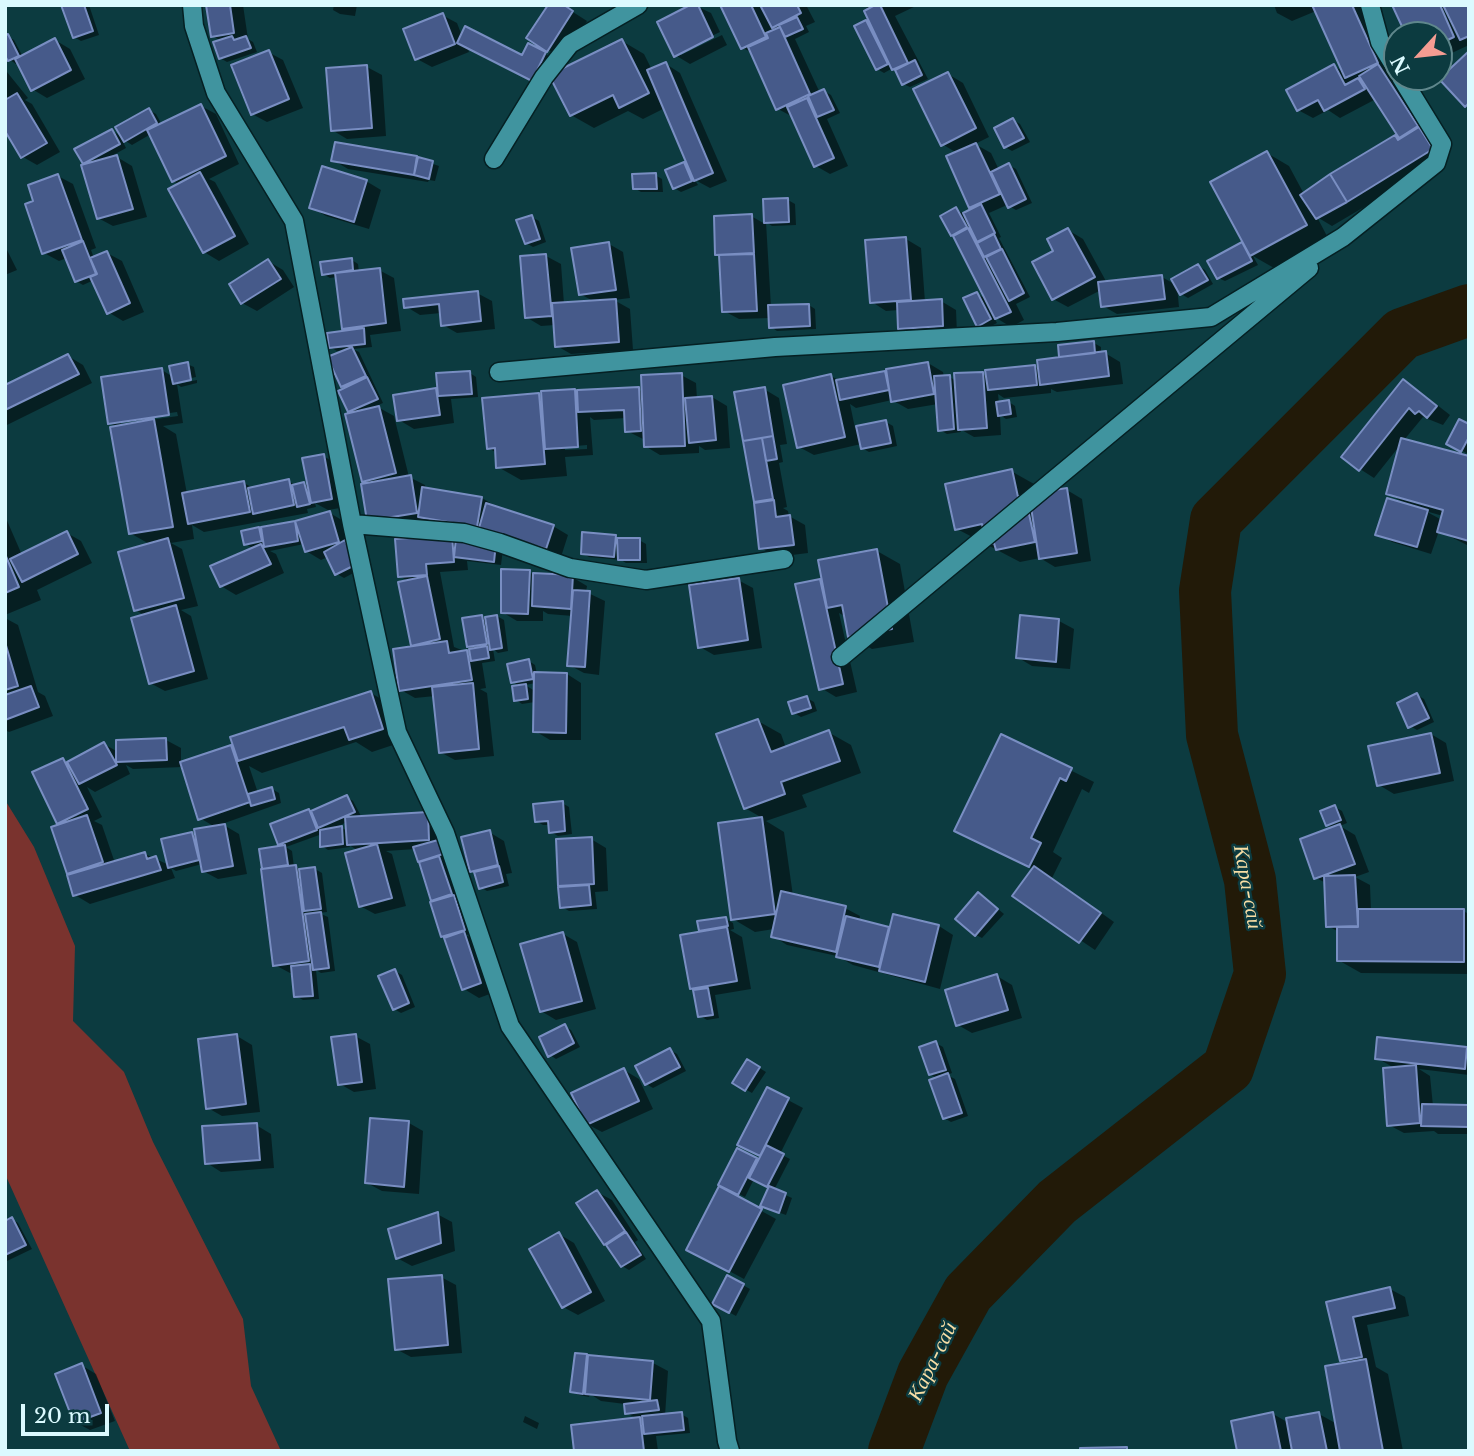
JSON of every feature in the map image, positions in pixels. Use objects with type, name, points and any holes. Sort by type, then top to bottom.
[{"type":"street","points":[[192,5],[194,26],[216,93],[294,222],[352,524],[397,732],[445,833],[510,1026],[711,1321],[730,1451]]},
{"type":"street","points":[[494,159],[544,77],[570,44],[638,5]]},
{"type":"street","points":[[1370,5],[1383,47]]},
{"type":"street","points":[[841,657],[1436,163],[1441,144],[1409,91]]},
{"type":"street","points":[[499,372],[775,346],[1057,332],[1211,317],[1343,237],[1436,163]]},
{"type":"street","points":[[352,524],[464,533],[570,568],[646,580],[785,559]]},
{"type":"shaded area","points":[[5,800],[34,847],[75,946],[73,1021],[124,1072],[153,1142],[243,1319],[251,1386],[281,1451],[130,1451],[5,1174]]},
{"type":"building","points":[[61,5],[84,5],[93,31],[73,38]]},
{"type":"building","points":[[206,5],[230,5],[234,33],[211,37]]},
{"type":"building","points":[[548,5],[564,5],[573,11],[547,52],[526,38]]},
{"type":"building","points":[[690,5],[698,5],[713,37],[674,57],[657,22]]},
{"type":"building","points":[[720,5],[751,5],[766,37],[741,49]]},
{"type":"building","points":[[760,5],[797,5],[801,13],[772,28]]},
{"type":"building","points":[[880,5],[908,63],[892,70],[864,11]]},
{"type":"building","points":[[1312,5],[1352,5],[1378,63],[1345,78]]},
{"type":"building","points":[[1392,5],[1440,5],[1447,21],[1399,21]]},
{"type":"building","points":[[1443,5],[1469,5],[1469,36],[1460,40]]},
{"type":"building","points":[[443,13],[455,44],[415,60],[403,29]]},
{"type":"building","points":[[797,17],[803,29],[785,37],[779,25]]},
{"type":"building","points":[[866,20],[888,64],[876,70],[854,26]]},
{"type":"building","points":[[465,26],[522,55],[528,43],[546,52],[532,81],[457,43]]},
{"type":"building","points":[[780,27],[810,94],[776,110],[748,47],[768,38],[766,33]]},
{"type":"building","points":[[8,34],[19,56],[8,61],[5,56],[5,35]]},
{"type":"building","points":[[232,36],[234,40],[246,36],[251,48],[219,59],[213,42]]},
{"type":"building","points":[[55,38],[71,70],[31,91],[15,59]]},
{"type":"building","points":[[622,39],[649,93],[619,108],[613,95],[570,116],[549,75]]},
{"type":"building","points":[[269,50],[289,99],[251,115],[231,65]]},
{"type":"building","points":[[1469,51],[1469,103],[1465,107],[1450,91],[1453,91],[1453,66]]},
{"type":"building","points":[[915,60],[922,75],[902,85],[895,70]]},
{"type":"building","points":[[666,62],[713,173],[694,181],[647,70]]},
{"type":"building","points":[[1334,64],[1345,85],[1358,78],[1365,89],[1324,111],[1318,100],[1297,111],[1286,90]]},
{"type":"building","points":[[1378,64],[1383,72],[1383,91],[1395,91],[1418,126],[1399,138],[1359,76]]},
{"type":"building","points":[[367,65],[372,128],[331,131],[326,68]]},
{"type":"building","points":[[948,72],[976,128],[941,146],[913,89]]},
{"type":"building","points":[[824,89],[834,110],[817,117],[808,96]]},
{"type":"building","points":[[17,93],[47,143],[21,158],[5,131],[5,100]]},
{"type":"building","points":[[807,98],[834,158],[814,167],[787,107]]},
{"type":"building","points":[[201,104],[226,156],[172,182],[147,130]]},
{"type":"building","points":[[149,108],[157,123],[124,142],[115,127]]},
{"type":"building","points":[[1013,118],[1024,138],[1004,148],[994,128]]},
{"type":"building","points":[[1419,127],[1433,149],[1347,202],[1330,174],[1395,135],[1398,140]]},
{"type":"building","points":[[112,129],[120,144],[83,164],[74,149]]},
{"type":"building","points":[[335,142],[417,156],[414,175],[331,161]]},
{"type":"building","points":[[976,143],[1000,194],[969,208],[946,156]]},
{"type":"building","points":[[1267,151],[1307,225],[1250,256],[1210,182]]},
{"type":"building","points":[[117,155],[133,209],[97,219],[81,165]]},
{"type":"building","points":[[418,157],[433,161],[429,179],[414,175]]},
{"type":"building","points":[[684,162],[692,181],[673,189],[665,170]]},
{"type":"building","points":[[1009,163],[1026,199],[1008,208],[991,172]]},
{"type":"building","points":[[322,166],[367,180],[354,222],[309,208]]},
{"type":"building","points":[[200,172],[235,236],[203,253],[168,189]]},
{"type":"building","points":[[656,173],[657,189],[633,189],[632,174]]},
{"type":"building","points":[[58,174],[82,240],[42,254],[25,204],[33,201],[28,185]]},
{"type":"building","points":[[1330,174],[1347,202],[1316,219],[1300,195]]},
{"type":"building","points":[[788,198],[789,222],[764,223],[763,199]]},
{"type":"building","points":[[981,204],[995,233],[977,242],[963,213]]},
{"type":"building","points":[[956,207],[967,227],[951,236],[940,216]]},
{"type":"building","points":[[752,214],[754,253],[715,255],[714,216]]},
{"type":"building","points":[[532,215],[540,239],[525,244],[516,220]]},
{"type":"building","points":[[968,228],[1011,312],[995,319],[953,236]]},
{"type":"building","points":[[1068,228],[1095,277],[1052,300],[1032,262],[1053,251],[1047,239]]},
{"type":"building","points":[[994,234],[1001,249],[984,257],[977,243]]},
{"type":"building","points":[[906,237],[911,300],[870,303],[865,240]]},
{"type":"building","points":[[83,241],[96,274],[75,282],[62,250]]},
{"type":"building","points":[[609,242],[616,290],[579,295],[571,248]]},
{"type":"building","points":[[1242,242],[1252,261],[1217,279],[1207,261]]},
{"type":"building","points":[[1002,249],[1024,293],[1009,301],[986,257]]},
{"type":"building","points":[[107,251],[130,303],[107,314],[90,277],[97,274],[90,258]]},
{"type":"building","points":[[546,254],[552,316],[525,318],[520,256]]},
{"type":"building","points":[[754,254],[757,311],[722,312],[719,255]]},
{"type":"building","points":[[352,258],[353,270],[322,275],[320,262]]},
{"type":"building","points":[[268,259],[281,279],[241,304],[229,284]]},
{"type":"building","points":[[1198,264],[1208,280],[1180,295],[1171,279]]},
{"type":"building","points":[[380,268],[386,323],[342,329],[335,273]]},
{"type":"building","points":[[1162,275],[1165,299],[1101,307],[1098,282]]},
{"type":"building","points":[[478,291],[481,321],[441,326],[439,304],[404,308],[403,299]]},
{"type":"building","points":[[977,292],[991,319],[977,327],[963,298]]},
{"type":"building","points":[[616,299],[619,342],[555,347],[552,303]]},
{"type":"building","points":[[942,299],[943,326],[898,329],[897,302]]},
{"type":"building","points":[[809,304],[810,326],[769,328],[768,305]]},
{"type":"building","points":[[364,328],[365,344],[329,348],[327,333]]},
{"type":"building","points":[[1094,341],[1095,353],[1059,357],[1058,345]]},
{"type":"building","points":[[352,347],[366,376],[341,387],[327,357]]},
{"type":"building","points":[[1106,351],[1109,376],[1040,385],[1037,360]]},
{"type":"building","points":[[68,354],[79,374],[5,410],[5,385]]},
{"type":"building","points":[[188,362],[191,380],[173,384],[169,366]]},
{"type":"building","points":[[928,362],[934,394],[891,402],[886,369]]},
{"type":"building","points":[[1035,365],[1037,385],[988,390],[985,370]]},
{"type":"building","points":[[162,368],[169,415],[108,424],[101,377]]},
{"type":"building","points":[[470,371],[472,394],[438,396],[436,373]]},
{"type":"building","points":[[885,371],[889,390],[840,400],[836,380]]},
{"type":"building","points":[[983,372],[987,428],[958,430],[954,373]]},
{"type":"building","points":[[682,373],[685,446],[644,447],[641,375]]},
{"type":"building","points":[[831,374],[845,437],[797,448],[783,385]]},
{"type":"building","points":[[950,375],[954,429],[938,431],[934,376]]},
{"type":"building","points":[[367,377],[378,399],[348,412],[338,391]]},
{"type":"building","points":[[1403,379],[1437,406],[1427,418],[1419,411],[1415,414],[1409,408],[1359,471],[1341,457]]},
{"type":"building","points":[[639,387],[641,431],[625,432],[624,410],[578,412],[577,390]]},
{"type":"building","points":[[765,387],[773,436],[743,441],[734,392]]},
{"type":"building","points":[[436,388],[440,415],[397,421],[393,395]]},
{"type":"building","points":[[575,389],[578,447],[545,449],[541,391]]},
{"type":"building","points":[[539,393],[545,464],[496,468],[495,448],[487,449],[482,398]]},
{"type":"building","points":[[712,396],[716,440],[689,443],[685,398]]},
{"type":"building","points":[[1009,400],[1011,414],[998,416],[996,402]]},
{"type":"building","points":[[379,406],[396,473],[362,482],[345,414]]},
{"type":"building","points":[[154,419],[173,527],[129,534],[110,427]]},
{"type":"building","points":[[1459,419],[1469,424],[1469,437],[1461,452],[1446,444]]},
{"type":"building","points":[[886,420],[891,443],[861,449],[856,426]]},
{"type":"building","points":[[773,436],[777,459],[766,461],[762,438]]},
{"type":"building","points":[[762,438],[773,499],[754,502],[743,441]]},
{"type":"building","points":[[1401,438],[1469,456],[1469,541],[1437,532],[1443,510],[1386,494]]},
{"type":"building","points":[[324,454],[332,499],[311,503],[302,458]]},
{"type":"building","points":[[1012,469],[1018,497],[1025,495],[1035,542],[996,550],[994,543],[986,545],[982,524],[955,530],[945,484]]},
{"type":"building","points":[[411,475],[417,513],[367,521],[361,484]]},
{"type":"building","points":[[289,479],[294,505],[253,514],[248,488]]},
{"type":"building","points":[[244,481],[250,512],[188,524],[182,493]]},
{"type":"building","points":[[304,482],[310,504],[297,507],[292,485]]},
{"type":"building","points":[[422,487],[482,497],[477,527],[418,517]]},
{"type":"building","points":[[1067,488],[1077,553],[1039,559],[1029,494]]},
{"type":"building","points":[[1387,498],[1428,510],[1417,547],[1375,535]]},
{"type":"building","points":[[774,500],[776,517],[790,515],[794,545],[759,549],[754,503]]},
{"type":"building","points":[[486,503],[554,525],[546,549],[479,528]]},
{"type":"building","points":[[330,511],[339,542],[305,552],[295,521]]},
{"type":"building","points":[[295,521],[298,541],[264,547],[261,527]]},
{"type":"building","points":[[259,527],[262,541],[244,545],[241,531]]},
{"type":"building","points":[[67,531],[78,554],[22,582],[10,559]]},
{"type":"building","points":[[582,532],[616,535],[614,557],[581,554]]},
{"type":"building","points":[[452,535],[454,562],[426,564],[427,575],[398,577],[395,539]]},
{"type":"building","points":[[168,538],[184,598],[134,611],[118,552]]},
{"type":"building","points":[[456,538],[496,543],[494,562],[454,557]]},
{"type":"building","points":[[617,538],[640,538],[640,560],[618,560]]},
{"type":"building","points":[[345,540],[357,564],[335,575],[324,552]]},
{"type":"building","points":[[261,544],[271,564],[220,587],[210,566]]},
{"type":"building","points":[[877,549],[892,629],[848,637],[842,605],[827,608],[818,560]]},
{"type":"building","points":[[5,554],[19,587],[5,593]]},
{"type":"building","points":[[501,569],[530,570],[528,614],[501,613]]},
{"type":"building","points":[[533,573],[573,575],[571,609],[532,606]]},
{"type":"building","points":[[427,576],[440,639],[411,646],[398,582]]},
{"type":"building","points":[[739,578],[748,640],[698,648],[689,585]]},
{"type":"building","points":[[820,579],[843,684],[819,690],[795,584]]},
{"type":"building","points":[[573,590],[590,591],[585,667],[567,666]]},
{"type":"building","points":[[176,605],[194,671],[149,684],[131,618]]},
{"type":"building","points":[[482,615],[487,644],[467,647],[462,618]]},
{"type":"building","points":[[497,615],[502,648],[490,650],[485,617]]},
{"type":"building","points":[[1020,615],[1059,619],[1056,662],[1016,658]]},
{"type":"building","points":[[447,641],[449,653],[467,650],[472,680],[399,691],[393,649]]},
{"type":"building","points":[[5,642],[18,686],[5,690]]},
{"type":"building","points":[[487,646],[489,658],[471,661],[469,649]]},
{"type":"building","points":[[529,659],[533,679],[511,683],[507,664]]},
{"type":"building","points":[[534,672],[567,673],[566,733],[533,732]]},
{"type":"building","points":[[473,683],[479,749],[439,753],[432,687]]},
{"type":"building","points":[[526,684],[528,699],[514,701],[512,686]]},
{"type":"building","points":[[31,686],[39,707],[5,720],[5,695]]},
{"type":"building","points":[[371,691],[383,729],[349,740],[344,727],[238,761],[230,737]]},
{"type":"building","points":[[1417,693],[1429,718],[1408,728],[1397,703]]},
{"type":"building","points":[[807,696],[811,708],[792,714],[788,702]]},
{"type":"building","points":[[758,719],[771,752],[829,730],[840,761],[781,782],[785,794],[744,809],[716,734]]},
{"type":"building","points":[[1431,733],[1440,773],[1377,786],[1368,746]]},
{"type":"building","points":[[1001,734],[1072,768],[1066,781],[1060,778],[1031,838],[1041,843],[1029,867],[954,831]]},
{"type":"building","points":[[166,738],[167,760],[116,762],[116,740]]},
{"type":"building","points":[[104,742],[117,765],[79,784],[67,762]]},
{"type":"building","points":[[231,745],[250,802],[198,820],[180,762]]},
{"type":"building","points":[[63,758],[88,809],[57,824],[32,772]]},
{"type":"building","points":[[272,787],[275,799],[251,806],[248,794]]},
{"type":"building","points":[[347,795],[355,812],[318,828],[311,811]]},
{"type":"building","points":[[563,801],[565,831],[549,833],[548,821],[535,822],[533,804]]},
{"type":"building","points":[[1335,805],[1341,820],[1326,826],[1320,811]]},
{"type":"building","points":[[309,809],[317,830],[278,845],[270,824]]},
{"type":"building","points":[[428,812],[429,840],[347,845],[345,817]]},
{"type":"building","points":[[87,815],[103,862],[67,874],[51,827]]},
{"type":"building","points":[[762,817],[775,914],[731,920],[718,823]]},
{"type":"building","points":[[225,824],[233,866],[202,872],[194,829]]},
{"type":"building","points":[[1340,824],[1355,864],[1314,879],[1300,839]]},
{"type":"building","points":[[342,826],[343,844],[320,847],[320,830]]},
{"type":"building","points":[[490,830],[498,865],[470,872],[461,837]]},
{"type":"building","points":[[192,832],[199,860],[168,868],[161,839]]},
{"type":"building","points":[[592,837],[594,884],[558,886],[556,839]]},
{"type":"building","points":[[438,840],[443,854],[418,862],[413,847]]},
{"type":"building","points":[[377,844],[392,898],[359,907],[345,853]]},
{"type":"building","points":[[285,845],[288,865],[262,869],[259,849]]},
{"type":"building","points":[[145,852],[147,859],[156,856],[161,870],[73,896],[67,875]]},
{"type":"building","points":[[439,856],[452,894],[431,901],[419,862]]},
{"type":"building","points":[[296,865],[309,961],[273,966],[261,869]]},
{"type":"building","points":[[499,866],[503,882],[479,889],[474,872]]},
{"type":"building","points":[[1034,866],[1101,913],[1079,943],[1012,896]]},
{"type":"building","points":[[315,867],[321,909],[304,911],[299,869]]},
{"type":"building","points":[[1355,875],[1358,926],[1326,927],[1324,876]]},
{"type":"building","points":[[589,885],[591,905],[560,908],[558,887]]},
{"type":"building","points":[[781,891],[846,906],[836,952],[771,937]]},
{"type":"building","points":[[978,892],[998,909],[975,936],[955,919]]},
{"type":"building","points":[[454,895],[465,930],[441,937],[430,902]]},
{"type":"building","points":[[1358,909],[1464,909],[1464,962],[1337,961],[1337,927],[1358,927]]},
{"type":"building","points":[[321,912],[329,968],[313,970],[305,914]]},
{"type":"building","points":[[893,914],[939,925],[925,982],[879,971]]},
{"type":"building","points":[[846,916],[889,927],[879,967],[836,957]]},
{"type":"building","points":[[726,917],[728,926],[699,931],[697,921]]},
{"type":"building","points":[[727,927],[737,981],[690,989],[680,935]]},
{"type":"building","points":[[464,931],[481,983],[462,990],[444,938]]},
{"type":"building","points":[[563,932],[582,1001],[540,1012],[520,944]]},
{"type":"building","points":[[310,964],[313,996],[294,997],[291,966]]},
{"type":"building","points":[[395,969],[409,1003],[393,1010],[378,976]]},
{"type":"building","points":[[997,974],[1008,1010],[956,1026],[945,990]]},
{"type":"building","points":[[708,988],[713,1015],[698,1017],[693,990]]},
{"type":"building","points":[[565,1024],[574,1043],[548,1057],[539,1037]]},
{"type":"building","points":[[237,1034],[246,1104],[206,1109],[198,1039]]},
{"type":"building","points":[[356,1034],[362,1082],[338,1085],[331,1037]]},
{"type":"building","points":[[1377,1037],[1467,1047],[1465,1069],[1375,1059]]},
{"type":"building","points":[[936,1041],[946,1070],[929,1075],[919,1047]]},
{"type":"building","points":[[670,1048],[680,1067],[645,1085],[635,1066]]},
{"type":"building","points":[[747,1059],[760,1067],[745,1091],[732,1083]]},
{"type":"building","points":[[1416,1065],[1420,1123],[1387,1126],[1383,1068]]},
{"type":"building","points":[[624,1068],[639,1101],[586,1125],[571,1093]]},
{"type":"building","points":[[948,1073],[962,1113],[943,1119],[929,1080]]},
{"type":"building","points":[[767,1087],[789,1098],[760,1156],[737,1145]]},
{"type":"building","points":[[1422,1104],[1469,1105],[1469,1127],[1421,1126]]},
{"type":"building","points":[[370,1118],[409,1121],[404,1187],[365,1183]]},
{"type":"building","points":[[257,1123],[260,1160],[205,1164],[202,1126]]},
{"type":"building","points":[[766,1145],[784,1154],[767,1187],[749,1178]]},
{"type":"building","points":[[737,1148],[757,1158],[738,1195],[718,1185]]},
{"type":"building","points":[[719,1186],[762,1209],[729,1272],[686,1250]]},
{"type":"building","points":[[769,1186],[786,1193],[779,1213],[760,1206]]},
{"type":"building","points":[[597,1190],[625,1231],[604,1245],[576,1203]]},
{"type":"building","points":[[438,1212],[441,1243],[396,1259],[388,1229]]},
{"type":"building","points":[[12,1217],[26,1245],[5,1255],[5,1221]]},
{"type":"building","points":[[559,1232],[591,1292],[562,1308],[529,1249]]},
{"type":"building","points":[[626,1232],[641,1255],[621,1267],[606,1245]]},
{"type":"building","points":[[442,1275],[448,1345],[395,1350],[388,1279]]},
{"type":"building","points":[[727,1275],[744,1284],[729,1313],[712,1304]]},
{"type":"building","points":[[1390,1287],[1395,1308],[1353,1317],[1362,1357],[1340,1361],[1326,1302]]},
{"type":"building","points":[[575,1353],[587,1354],[583,1394],[570,1392]]},
{"type":"building","points":[[588,1355],[653,1361],[650,1400],[585,1394]]},
{"type":"building","points":[[1366,1359],[1383,1451],[1340,1451],[1325,1366]]},
{"type":"building","points":[[82,1363],[101,1413],[74,1423],[55,1374]]},
{"type":"building","points":[[657,1400],[659,1410],[625,1414],[624,1404]]},
{"type":"building","points":[[682,1412],[684,1430],[644,1434],[642,1416]]},
{"type":"building","points":[[1273,1412],[1281,1451],[1237,1451],[1231,1421]]},
{"type":"building","points":[[1319,1412],[1327,1451],[1292,1451],[1286,1418]]},
{"type":"building","points":[[640,1417],[644,1451],[574,1451],[571,1425]]},
{"type":"building","points":[[1127,1447],[1127,1451],[1080,1451],[1080,1448]]},
{"type":"waterway","name":"Кара-сай","points":[[894,1451],[923,1374],[968,1293],[1057,1202],[1228,1068],[1260,974],[1250,880],[1212,735],[1205,591],[1216,520],[1402,334],[1469,310]]}]
